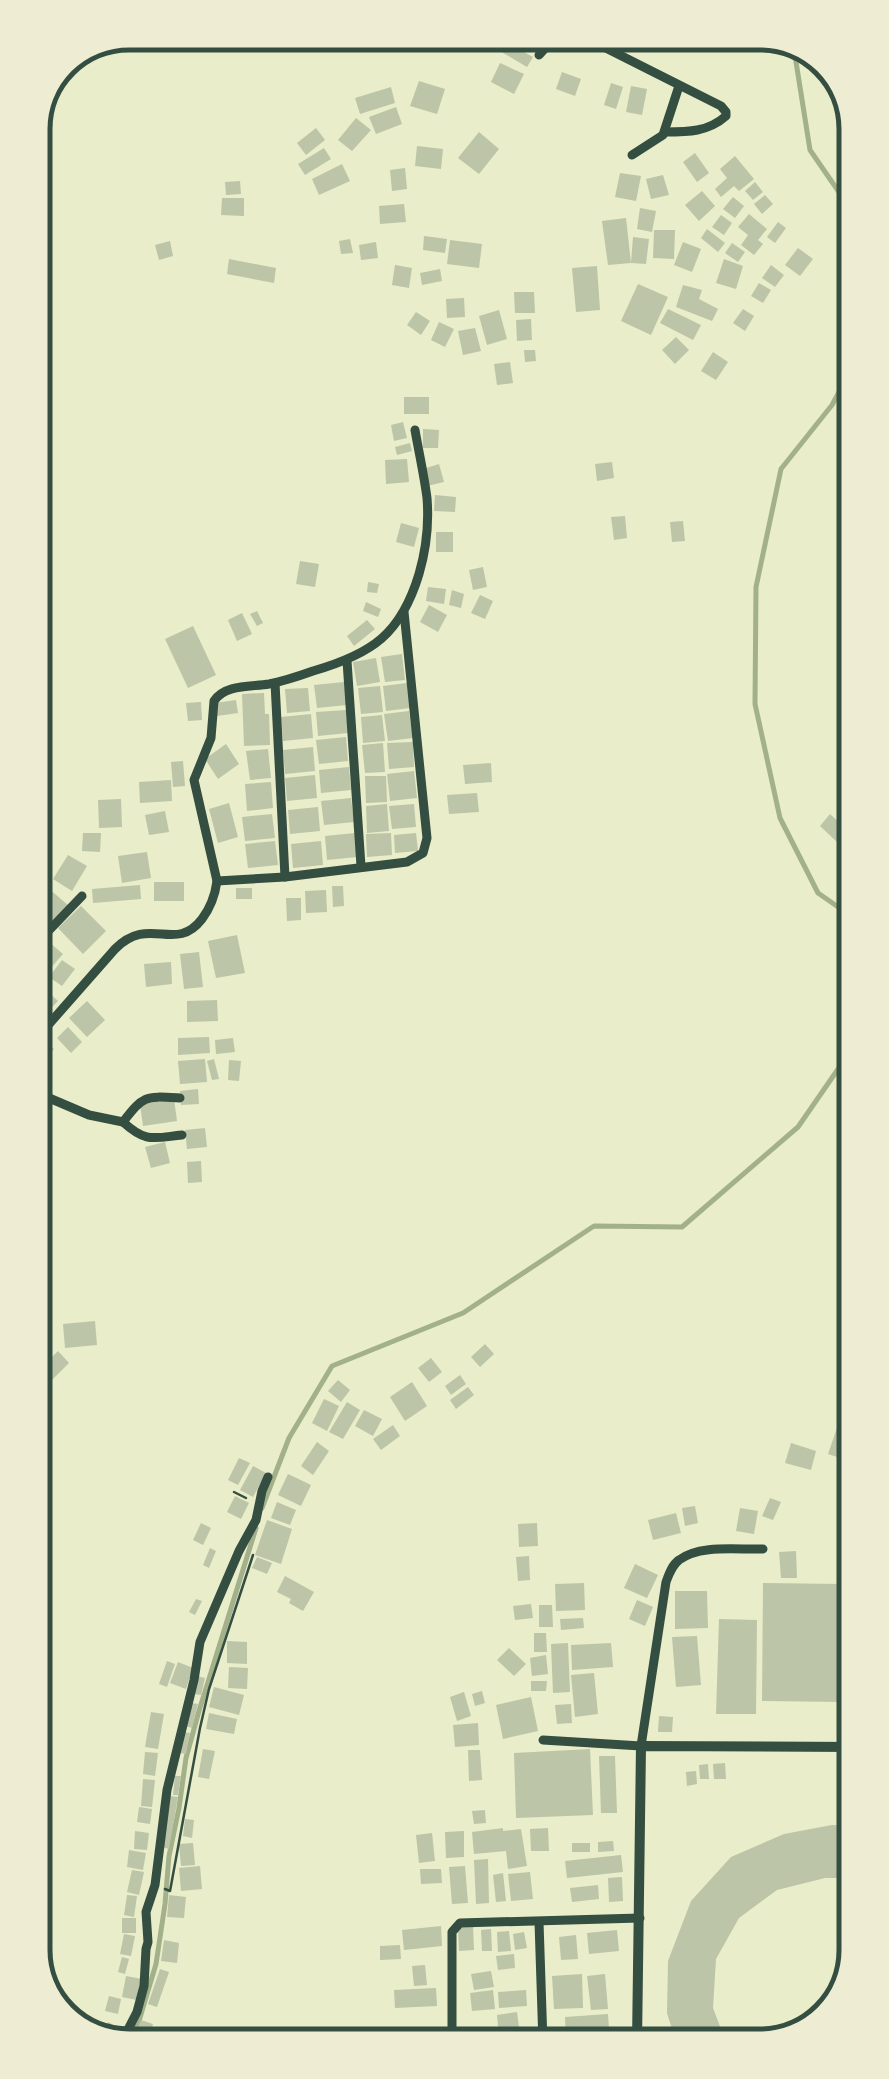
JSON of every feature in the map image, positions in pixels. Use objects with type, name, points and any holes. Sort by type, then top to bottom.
[{"type":"street","points":[[538,55],[543,50]]},
{"type":"street","points":[[609,50],[726,112],[722,121],[699,131],[664,132]]},
{"type":"street","points":[[632,155],[657,141],[664,132],[679,86]]},
{"type":"street","points":[[50,1023],[129,937],[148,932],[181,935],[195,928],[209,910],[218,882],[194,780],[211,738],[214,701],[220,692],[275,683],[347,662],[390,631],[404,612],[422,563],[428,516],[415,430]]},
{"type":"street","points":[[218,882],[414,860],[426,849],[404,612]]},
{"type":"street","points":[[347,662],[361,866]]},
{"type":"street","points":[[275,683],[285,877]]},
{"type":"street","points":[[50,929],[82,896]]},
{"type":"street","points":[[50,1098],[89,1115],[123,1122],[136,1135],[150,1139],[182,1136]]},
{"type":"street","points":[[123,1122],[144,1099],[180,1098]]},
{"type":"street","points":[[128,2029],[144,1986],[146,1912],[154,1885],[167,1790],[200,1642],[238,1551],[256,1520],[268,1477]]},
{"type":"street","points":[[637,2029],[641,1746],[666,1582],[680,1559],[700,1551],[763,1550]]},
{"type":"street","points":[[543,1740],[641,1746],[839,1746]]},
{"type":"street","points":[[452,2029],[452,1932],[460,1924],[640,1918]]},
{"type":"street","points":[[539,1922],[543,2029]]},
{"type":"path","points":[[234,1492],[252,1502]]},
{"type":"path","points":[[170,1891],[200,1728],[257,1543]]},
{"type":"building","points":[[520,50],[533,57],[527,67],[500,51]]},
{"type":"building","points":[[500,63],[524,74],[514,94],[491,82]]},
{"type":"building","points":[[562,72],[581,79],[575,96],[556,89]]},
{"type":"building","points":[[419,81],[445,89],[437,114],[410,106]]},
{"type":"building","points":[[611,83],[623,87],[616,109],[604,105]]},
{"type":"building","points":[[631,86],[647,89],[642,115],[626,112]]},
{"type":"building","points":[[391,87],[395,103],[360,114],[355,98]]},
{"type":"building","points":[[396,107],[402,124],[376,134],[369,117]]},
{"type":"building","points":[[356,118],[371,130],[352,151],[338,140]]},
{"type":"building","points":[[316,128],[325,140],[306,155],[297,143]]},
{"type":"building","points":[[479,132],[499,149],[479,174],[458,158]]},
{"type":"building","points":[[417,146],[443,149],[441,169],[415,166]]},
{"type":"building","points":[[324,148],[331,159],[305,175],[298,164]]},
{"type":"building","points":[[695,153],[709,173],[697,182],[683,162]]},
{"type":"building","points":[[735,156],[754,179],[739,191],[734,186],[721,197],[715,189],[727,178],[720,169]]},
{"type":"building","points":[[342,164],[350,181],[319,195],[312,179]]},
{"type":"building","points":[[405,168],[407,189],[392,191],[390,170]]},
{"type":"building","points":[[620,173],[641,176],[636,201],[615,197]]},
{"type":"building","points":[[663,175],[669,195],[651,199],[646,179]]},
{"type":"building","points":[[240,181],[241,194],[226,195],[225,182]]},
{"type":"building","points":[[755,182],[763,192],[753,200],[745,191]]},
{"type":"building","points":[[702,191],[715,206],[699,221],[685,205]]},
{"type":"building","points":[[765,195],[773,204],[762,214],[754,204]]},
{"type":"building","points":[[733,197],[744,206],[735,218],[723,209]]},
{"type":"building","points":[[222,198],[244,198],[244,216],[221,215]]},
{"type":"building","points":[[404,204],[406,222],[380,224],[379,206]]},
{"type":"building","points":[[640,208],[656,211],[652,232],[637,229]]},
{"type":"building","points":[[749,214],[767,229],[758,240],[763,244],[754,255],[741,245],[748,235],[738,227]]},
{"type":"building","points":[[721,215],[732,223],[724,235],[712,227]]},
{"type":"building","points":[[626,218],[631,263],[608,265],[602,221]]},
{"type":"building","points":[[778,222],[786,228],[775,243],[767,237]]},
{"type":"building","points":[[707,229],[725,243],[718,252],[701,238]]},
{"type":"building","points":[[654,230],[675,230],[674,259],[653,258]]},
{"type":"building","points":[[424,236],[447,239],[445,253],[423,250]]},
{"type":"building","points":[[633,237],[649,239],[646,264],[631,263]]},
{"type":"building","points":[[350,239],[353,253],[341,254],[339,241]]},
{"type":"building","points":[[450,240],[482,244],[479,268],[447,264]]},
{"type":"building","points":[[170,241],[173,256],[159,260],[155,245]]},
{"type":"building","points":[[376,242],[378,258],[361,260],[359,245]]},
{"type":"building","points":[[683,242],[701,249],[692,272],[674,265]]},
{"type":"building","points":[[732,243],[745,252],[738,262],[725,253]]},
{"type":"building","points":[[798,248],[813,259],[800,276],[785,265]]},
{"type":"building","points":[[229,259],[276,268],[274,283],[227,274]]},
{"type":"building","points":[[724,259],[743,266],[736,289],[716,283]]},
{"type":"building","points":[[395,265],[412,268],[409,288],[392,285]]},
{"type":"building","points":[[771,265],[784,275],[775,287],[762,278]]},
{"type":"building","points":[[597,266],[600,310],[576,312],[572,268]]},
{"type":"building","points":[[440,269],[442,281],[422,285],[420,273]]},
{"type":"building","points":[[759,283],[771,290],[763,303],[751,296]]},
{"type":"building","points":[[638,284],[668,297],[651,335],[621,321]]},
{"type":"building","points":[[683,285],[702,290],[699,299],[718,309],[712,321],[676,307]]},
{"type":"building","points":[[514,292],[534,292],[535,313],[515,313]]},
{"type":"building","points":[[464,298],[465,317],[447,318],[446,299]]},
{"type":"building","points":[[668,309],[701,325],[693,340],[660,323]]},
{"type":"building","points":[[743,309],[754,316],[745,331],[733,323]]},
{"type":"building","points":[[499,310],[507,339],[487,345],[479,316]]},
{"type":"building","points":[[416,312],[430,321],[421,335],[407,325]]},
{"type":"building","points":[[531,319],[532,340],[517,341],[516,320]]},
{"type":"building","points":[[439,322],[454,329],[445,347],[431,340]]},
{"type":"building","points":[[475,328],[481,351],[463,355],[458,331]]},
{"type":"building","points":[[676,337],[689,350],[675,364],[662,350]]},
{"type":"building","points":[[524,350],[535,350],[536,361],[525,362]]},
{"type":"building","points":[[713,352],[728,362],[716,380],[701,371]]},
{"type":"building","points":[[510,362],[513,383],[497,385],[494,364]]},
{"type":"building","points":[[404,397],[429,397],[429,414],[404,414]]},
{"type":"building","points":[[403,422],[407,438],[394,441],[391,425]]},
{"type":"building","points":[[423,429],[439,430],[438,448],[423,448]]},
{"type":"building","points":[[410,443],[412,451],[397,455],[395,447]]},
{"type":"building","points":[[407,459],[409,482],[386,484],[385,460]]},
{"type":"building","points":[[612,462],[614,478],[597,481],[595,464]]},
{"type":"building","points":[[439,464],[444,482],[427,486],[423,469]]},
{"type":"building","points":[[435,495],[456,497],[455,512],[434,511]]},
{"type":"building","points":[[625,516],[627,538],[614,540],[611,517]]},
{"type":"building","points":[[683,521],[685,541],[672,542],[670,522]]},
{"type":"building","points":[[401,523],[419,528],[414,547],[396,542]]},
{"type":"building","points":[[436,532],[453,532],[453,552],[436,552]]},
{"type":"building","points":[[300,561],[319,564],[315,587],[296,584]]},
{"type":"building","points":[[483,567],[487,587],[473,590],[469,570]]},
{"type":"building","points":[[368,582],[379,584],[377,593],[367,592]]},
{"type":"building","points":[[428,587],[446,589],[444,604],[426,601]]},
{"type":"building","points":[[452,590],[464,594],[461,608],[449,605]]},
{"type":"building","points":[[480,595],[493,601],[485,619],[471,613]]},
{"type":"building","points":[[366,602],[381,609],[378,617],[363,611]]},
{"type":"building","points":[[429,605],[447,615],[438,632],[420,622]]},
{"type":"building","points":[[257,611],[263,623],[257,626],[250,614]]},
{"type":"building","points":[[242,613],[252,634],[237,641],[228,620]]},
{"type":"building","points":[[367,620],[375,629],[354,646],[347,636]]},
{"type":"building","points":[[193,626],[216,675],[188,688],[165,639]]},
{"type":"building","points":[[402,654],[405,680],[385,682],[381,657]]},
{"type":"building","points":[[376,658],[380,682],[357,686],[353,662]]},
{"type":"building","points":[[344,682],[347,705],[317,708],[314,685]]},
{"type":"building","points":[[407,683],[410,708],[386,711],[383,686]]},
{"type":"building","points":[[380,686],[383,712],[361,714],[358,688]]},
{"type":"building","points":[[308,688],[310,711],[287,713],[285,689]]},
{"type":"building","points":[[264,693],[270,745],[244,746],[242,694]]},
{"type":"building","points":[[236,700],[238,713],[217,716],[215,703]]},
{"type":"building","points":[[201,702],[202,720],[188,721],[186,703]]},
{"type":"building","points":[[346,710],[348,733],[318,736],[316,712]]},
{"type":"building","points":[[409,711],[413,738],[388,741],[384,714]]},
{"type":"building","points":[[311,714],[313,738],[283,741],[281,717]]},
{"type":"building","points":[[382,715],[385,741],[363,743],[361,717]]},
{"type":"building","points":[[346,737],[348,761],[319,764],[316,740]]},
{"type":"building","points":[[413,742],[414,767],[389,769],[387,743]]},
{"type":"building","points":[[383,743],[385,772],[365,773],[362,745]]},
{"type":"building","points":[[226,744],[239,764],[218,779],[205,759]]},
{"type":"building","points":[[313,747],[315,771],[285,774],[283,750]]},
{"type":"building","points":[[268,749],[271,778],[250,780],[246,751]]},
{"type":"building","points":[[183,761],[185,786],[173,787],[171,762]]},
{"type":"building","points":[[491,763],[492,782],[465,784],[463,765]]},
{"type":"building","points":[[349,767],[351,790],[321,793],[319,770]]},
{"type":"building","points":[[414,771],[417,798],[390,801],[387,774]]},
{"type":"building","points":[[315,775],[317,798],[287,801],[285,778]]},
{"type":"building","points":[[365,776],[386,776],[387,802],[366,803]]},
{"type":"building","points":[[171,780],[172,801],[140,803],[139,782]]},
{"type":"building","points":[[271,782],[273,808],[247,811],[245,784]]},
{"type":"building","points":[[477,793],[479,812],[449,814],[447,795]]},
{"type":"building","points":[[351,798],[354,822],[324,825],[321,801]]},
{"type":"building","points":[[121,799],[122,827],[99,828],[98,800]]},
{"type":"building","points":[[229,803],[238,837],[218,843],[209,809]]},
{"type":"building","points":[[387,804],[389,831],[367,833],[366,806]]},
{"type":"building","points":[[414,804],[416,827],[392,829],[389,806]]},
{"type":"building","points":[[318,807],[320,831],[290,834],[288,810]]},
{"type":"building","points":[[165,811],[169,832],[149,835],[145,815]]},
{"type":"building","points":[[272,814],[275,838],[245,841],[242,817]]},
{"type":"building","points":[[830,814],[839,822],[839,840],[837,842],[820,826]]},
{"type":"building","points":[[83,833],[101,833],[100,852],[82,851]]},
{"type":"building","points":[[355,833],[357,857],[327,860],[325,836]]},
{"type":"building","points":[[391,833],[392,855],[367,857],[366,834]]},
{"type":"building","points":[[416,833],[418,851],[395,853],[394,835]]},
{"type":"building","points":[[275,841],[278,865],[248,868],[245,844]]},
{"type":"building","points":[[321,841],[323,865],[293,868],[291,844]]},
{"type":"building","points":[[147,852],[151,878],[122,883],[118,856]]},
{"type":"building","points":[[68,855],[87,866],[72,891],[53,879]]},
{"type":"building","points":[[154,882],[184,882],[184,901],[154,901]]},
{"type":"building","points":[[140,885],[141,899],[93,903],[92,889]]},
{"type":"building","points":[[332,886],[343,886],[344,906],[333,907]]},
{"type":"building","points":[[236,888],[252,888],[252,899],[236,899]]},
{"type":"building","points":[[50,890],[69,906],[53,925],[50,922]]},
{"type":"building","points":[[326,890],[327,912],[306,913],[305,891]]},
{"type":"building","points":[[286,898],[301,898],[301,920],[287,921]]},
{"type":"building","points":[[81,906],[106,931],[83,954],[58,928]]},
{"type":"building","points":[[237,935],[245,973],[216,978],[208,941]]},
{"type":"building","points":[[50,943],[63,954],[50,969]]},
{"type":"building","points":[[199,952],[203,987],[184,989],[180,954]]},
{"type":"building","points":[[62,960],[75,969],[62,986],[50,976]]},
{"type":"building","points":[[171,962],[172,984],[146,987],[144,964]]},
{"type":"building","points":[[217,1000],[218,1021],[187,1022],[187,1001]]},
{"type":"building","points":[[87,1001],[105,1020],[87,1037],[69,1018]]},
{"type":"building","points":[[68,1027],[82,1042],[71,1053],[57,1038]]},
{"type":"building","points":[[209,1037],[210,1053],[178,1055],[178,1038]]},
{"type":"building","points":[[233,1038],[235,1052],[216,1054],[215,1040]]},
{"type":"building","points":[[205,1059],[207,1082],[180,1084],[178,1061]]},
{"type":"building","points":[[214,1059],[219,1079],[212,1080],[207,1061]]},
{"type":"building","points":[[229,1060],[241,1061],[239,1081],[228,1080]]},
{"type":"building","points":[[198,1089],[199,1104],[181,1105],[180,1091]]},
{"type":"building","points":[[174,1099],[177,1121],[143,1126],[140,1104]]},
{"type":"building","points":[[205,1128],[207,1147],[187,1149],[185,1130]]},
{"type":"building","points":[[165,1142],[170,1163],[151,1168],[145,1147]]},
{"type":"building","points":[[201,1161],[202,1182],[188,1183],[187,1162]]},
{"type":"building","points":[[95,1321],[97,1345],[65,1348],[63,1324]]},
{"type":"building","points":[[485,1344],[494,1354],[480,1367],[471,1357]]},
{"type":"building","points":[[58,1351],[69,1363],[50,1382],[50,1359]]},
{"type":"building","points":[[431,1358],[442,1372],[429,1382],[418,1368]]},
{"type":"building","points":[[460,1375],[466,1384],[451,1395],[445,1386]]},
{"type":"building","points":[[338,1380],[350,1390],[341,1402],[328,1391]]},
{"type":"building","points":[[412,1382],[427,1406],[405,1421],[390,1397]]},
{"type":"building","points":[[468,1387],[474,1395],[456,1409],[450,1400]]},
{"type":"building","points":[[324,1399],[339,1406],[327,1431],[312,1423]]},
{"type":"building","points":[[347,1402],[360,1410],[343,1439],[329,1432]]},
{"type":"building","points":[[364,1410],[382,1419],[373,1436],[355,1426]]},
{"type":"building","points":[[393,1425],[400,1436],[381,1450],[373,1439]]},
{"type":"building","points":[[838,1425],[839,1458],[828,1454]]},
{"type":"building","points":[[317,1442],[329,1451],[313,1475],[301,1466]]},
{"type":"building","points":[[791,1443],[816,1451],[811,1470],[785,1463]]},
{"type":"building","points":[[239,1458],[250,1463],[238,1485],[228,1480]]},
{"type":"building","points":[[253,1466],[266,1473],[253,1497],[240,1490]]},
{"type":"building","points":[[288,1474],[311,1485],[301,1506],[278,1495]]},
{"type":"building","points":[[235,1496],[249,1503],[241,1519],[227,1512]]},
{"type":"building","points":[[770,1498],[781,1502],[773,1520],[762,1516]]},
{"type":"building","points":[[277,1502],[296,1510],[290,1525],[271,1518]]},
{"type":"building","points":[[695,1506],[698,1523],[685,1526],[682,1508]]},
{"type":"building","points":[[740,1508],[758,1511],[754,1534],[736,1531]]},
{"type":"building","points":[[676,1513],[681,1533],[653,1540],[648,1520]]},
{"type":"building","points":[[267,1520],[292,1529],[281,1564],[255,1555]]},
{"type":"building","points":[[201,1523],[211,1528],[203,1545],[193,1540]]},
{"type":"building","points":[[537,1523],[538,1546],[519,1547],[518,1524]]},
{"type":"building","points":[[210,1548],[216,1551],[209,1568],[203,1565]]},
{"type":"building","points":[[796,1551],[797,1578],[781,1578],[779,1552]]},
{"type":"building","points":[[529,1556],[530,1580],[518,1581],[516,1557]]},
{"type":"building","points":[[257,1557],[272,1563],[267,1574],[252,1568]]},
{"type":"building","points":[[635,1564],[658,1575],[647,1598],[624,1588]]},
{"type":"building","points":[[285,1576],[314,1592],[303,1611],[277,1592]]},
{"type":"building","points":[[584,1583],[585,1610],[556,1611],[555,1584]]},
{"type":"building","points":[[763,1583],[839,1584],[839,1702],[762,1701]]},
{"type":"building","points":[[675,1591],[707,1591],[708,1628],[675,1629]]},
{"type":"building","points":[[196,1599],[202,1601],[195,1615],[189,1612]]},
{"type":"building","points":[[637,1600],[653,1607],[645,1626],[629,1619]]},
{"type":"building","points":[[531,1604],[533,1618],[515,1620],[513,1606]]},
{"type":"building","points":[[539,1605],[552,1605],[553,1627],[539,1627]]},
{"type":"building","points":[[583,1618],[584,1628],[561,1630],[560,1619]]},
{"type":"building","points":[[719,1619],[757,1620],[756,1714],[716,1714]]},
{"type":"building","points":[[534,1633],[546,1633],[547,1652],[534,1652]]},
{"type":"building","points":[[697,1636],[701,1685],[676,1687],[672,1637]]},
{"type":"building","points":[[227,1641],[247,1642],[247,1664],[227,1663]]},
{"type":"building","points":[[568,1643],[570,1692],[553,1693],[551,1644]]},
{"type":"building","points":[[611,1643],[613,1667],[572,1670],[571,1645]]},
{"type":"building","points":[[509,1648],[526,1664],[514,1676],[497,1660]]},
{"type":"building","points":[[546,1655],[548,1674],[532,1676],[530,1658]]},
{"type":"building","points":[[167,1661],[175,1664],[167,1687],[159,1684]]},
{"type":"building","points":[[178,1662],[193,1668],[186,1689],[170,1683]]},
{"type":"building","points":[[229,1667],[248,1668],[247,1689],[228,1688]]},
{"type":"building","points":[[594,1673],[598,1714],[575,1717],[571,1675]]},
{"type":"building","points":[[197,1676],[205,1678],[201,1695],[194,1694]]},
{"type":"building","points":[[531,1681],[547,1681],[546,1691],[531,1691]]},
{"type":"building","points":[[214,1687],[244,1695],[239,1715],[209,1707]]},
{"type":"building","points":[[482,1691],[485,1703],[475,1706],[472,1694]]},
{"type":"building","points":[[464,1692],[471,1716],[457,1721],[450,1697]]},
{"type":"building","points":[[531,1697],[538,1731],[503,1739],[496,1705]]},
{"type":"building","points":[[191,1703],[198,1704],[192,1728],[185,1726]]},
{"type":"building","points":[[571,1704],[572,1723],[557,1724],[555,1705]]},
{"type":"building","points":[[151,1712],[164,1714],[158,1749],[145,1747]]},
{"type":"building","points":[[209,1713],[237,1719],[234,1734],[206,1729]]},
{"type":"building","points":[[659,1716],[673,1717],[672,1732],[658,1732]]},
{"type":"building","points":[[478,1723],[479,1745],[455,1747],[453,1725]]},
{"type":"building","points":[[184,1732],[190,1733],[186,1754],[180,1753]]},
{"type":"building","points":[[203,1749],[215,1751],[209,1779],[198,1777]]},
{"type":"building","points":[[590,1749],[593,1815],[516,1818],[514,1753]]},
{"type":"building","points":[[468,1750],[480,1750],[482,1780],[469,1781]]},
{"type":"building","points":[[145,1752],[158,1753],[155,1776],[143,1774]]},
{"type":"building","points":[[599,1756],[615,1756],[617,1813],[601,1813]]},
{"type":"building","points":[[725,1763],[726,1779],[714,1779],[713,1764]]},
{"type":"building","points":[[708,1764],[709,1779],[700,1779],[699,1765]]},
{"type":"building","points":[[696,1771],[697,1784],[687,1786],[686,1772]]},
{"type":"building","points":[[175,1776],[181,1776],[178,1795],[173,1795]]},
{"type":"building","points":[[143,1779],[155,1780],[152,1807],[141,1806]]},
{"type":"building","points":[[170,1796],[178,1797],[169,1849],[162,1847]]},
{"type":"building","points":[[139,1807],[152,1809],[150,1824],[137,1822]]},
{"type":"building","points":[[485,1810],[486,1823],[474,1824],[472,1811]]},
{"type":"building","points":[[185,1819],[194,1820],[192,1838],[183,1836]]},
{"type":"building","points":[[839,1825],[839,1878],[777,1890],[739,1918],[716,1959],[713,2008],[721,2029],[672,2029],[667,2013],[668,1961],[691,1901],[731,1857],[784,1834]]},
{"type":"building","points":[[548,1828],[549,1851],[531,1851],[530,1829]]},
{"type":"building","points":[[521,1829],[527,1866],[508,1869],[506,1851],[474,1854],[472,1832]]},
{"type":"building","points":[[135,1831],[149,1833],[147,1850],[134,1849]]},
{"type":"building","points":[[464,1831],[464,1857],[446,1858],[445,1832]]},
{"type":"building","points":[[432,1833],[435,1861],[419,1863],[416,1835]]},
{"type":"building","points":[[613,1841],[614,1851],[598,1852],[598,1842]]},
{"type":"building","points":[[193,1843],[195,1865],[181,1866],[179,1844]]},
{"type":"building","points":[[572,1843],[590,1843],[590,1852],[572,1852]]},
{"type":"building","points":[[129,1850],[146,1853],[143,1870],[127,1867]]},
{"type":"building","points":[[621,1855],[623,1872],[567,1878],[565,1861]]},
{"type":"building","points":[[488,1859],[489,1903],[476,1904],[474,1860]]},
{"type":"building","points":[[200,1866],[202,1889],[181,1891],[179,1868]]},
{"type":"building","points":[[465,1866],[468,1903],[452,1904],[449,1867]]},
{"type":"building","points":[[420,1869],[441,1869],[442,1883],[421,1884]]},
{"type":"building","points":[[132,1870],[144,1872],[139,1895],[127,1892]]},
{"type":"building","points":[[530,1872],[533,1899],[511,1901],[508,1874]]},
{"type":"building","points":[[503,1873],[506,1901],[496,1902],[493,1875]]},
{"type":"building","points":[[622,1877],[623,1901],[609,1902],[608,1878]]},
{"type":"building","points":[[598,1885],[599,1899],[572,1902],[570,1888]]},
{"type":"building","points":[[127,1895],[137,1896],[134,1917],[124,1915]]},
{"type":"building","points":[[169,1895],[186,1897],[184,1918],[167,1917]]},
{"type":"building","points":[[122,1918],[136,1918],[136,1933],[122,1933]]},
{"type":"building","points":[[441,1926],[442,1946],[404,1950],[402,1930]]},
{"type":"building","points":[[473,1926],[474,1950],[459,1951],[458,1927]]},
{"type":"building","points":[[491,1929],[492,1951],[482,1951],[481,1930]]},
{"type":"building","points":[[617,1930],[619,1951],[589,1954],[587,1933]]},
{"type":"building","points":[[509,1931],[511,1951],[498,1952],[497,1932]]},
{"type":"building","points":[[524,1932],[527,1948],[515,1950],[513,1934]]},
{"type":"building","points":[[124,1934],[135,1936],[131,1956],[120,1954]]},
{"type":"building","points":[[576,1935],[578,1959],[561,1960],[559,1937]]},
{"type":"building","points":[[164,1940],[179,1943],[177,1963],[161,1961]]},
{"type":"building","points":[[400,1945],[401,1959],[380,1960],[380,1946]]},
{"type":"building","points":[[514,1954],[515,1968],[498,1970],[496,1956]]},
{"type":"building","points":[[122,1957],[129,1959],[125,1974],[118,1972]]},
{"type":"building","points":[[425,1965],[427,1985],[414,1986],[412,1966]]},
{"type":"building","points":[[160,1969],[169,1972],[157,2007],[148,2004]]},
{"type":"building","points":[[491,1971],[494,1987],[474,1990],[471,1974]]},
{"type":"building","points":[[582,1974],[583,2008],[554,2009],[552,1976]]},
{"type":"building","points":[[605,1974],[608,2009],[591,2010],[587,1976]]},
{"type":"building","points":[[126,1976],[142,1979],[137,2000],[122,1997]]},
{"type":"building","points":[[436,1988],[437,2006],[395,2008],[394,1990]]},
{"type":"building","points":[[493,1990],[495,2009],[472,2011],[470,1993]]},
{"type":"building","points":[[526,1990],[527,2006],[499,2008],[498,1992]]},
{"type":"building","points":[[109,1996],[121,1999],[118,2014],[105,2011]]},
{"type":"building","points":[[517,2012],[519,2029],[498,2029],[497,2015]]},
{"type":"building","points":[[608,2014],[609,2029],[565,2029],[565,2017]]},
{"type":"building","points":[[141,2020],[153,2024],[152,2029],[138,2029]]},
{"type":"waterway","points":[[795,58],[810,150],[839,192]]},
{"type":"waterway","points":[[839,392],[781,469],[756,587],[755,704],[780,818],[818,893],[839,908]]},
{"type":"waterway","points":[[262,1508],[289,1438],[332,1366],[463,1313],[594,1226],[682,1227],[798,1127],[839,1068]]},
{"type":"waterway","points":[[135,2029],[156,1964],[186,1758],[256,1528]]}]
